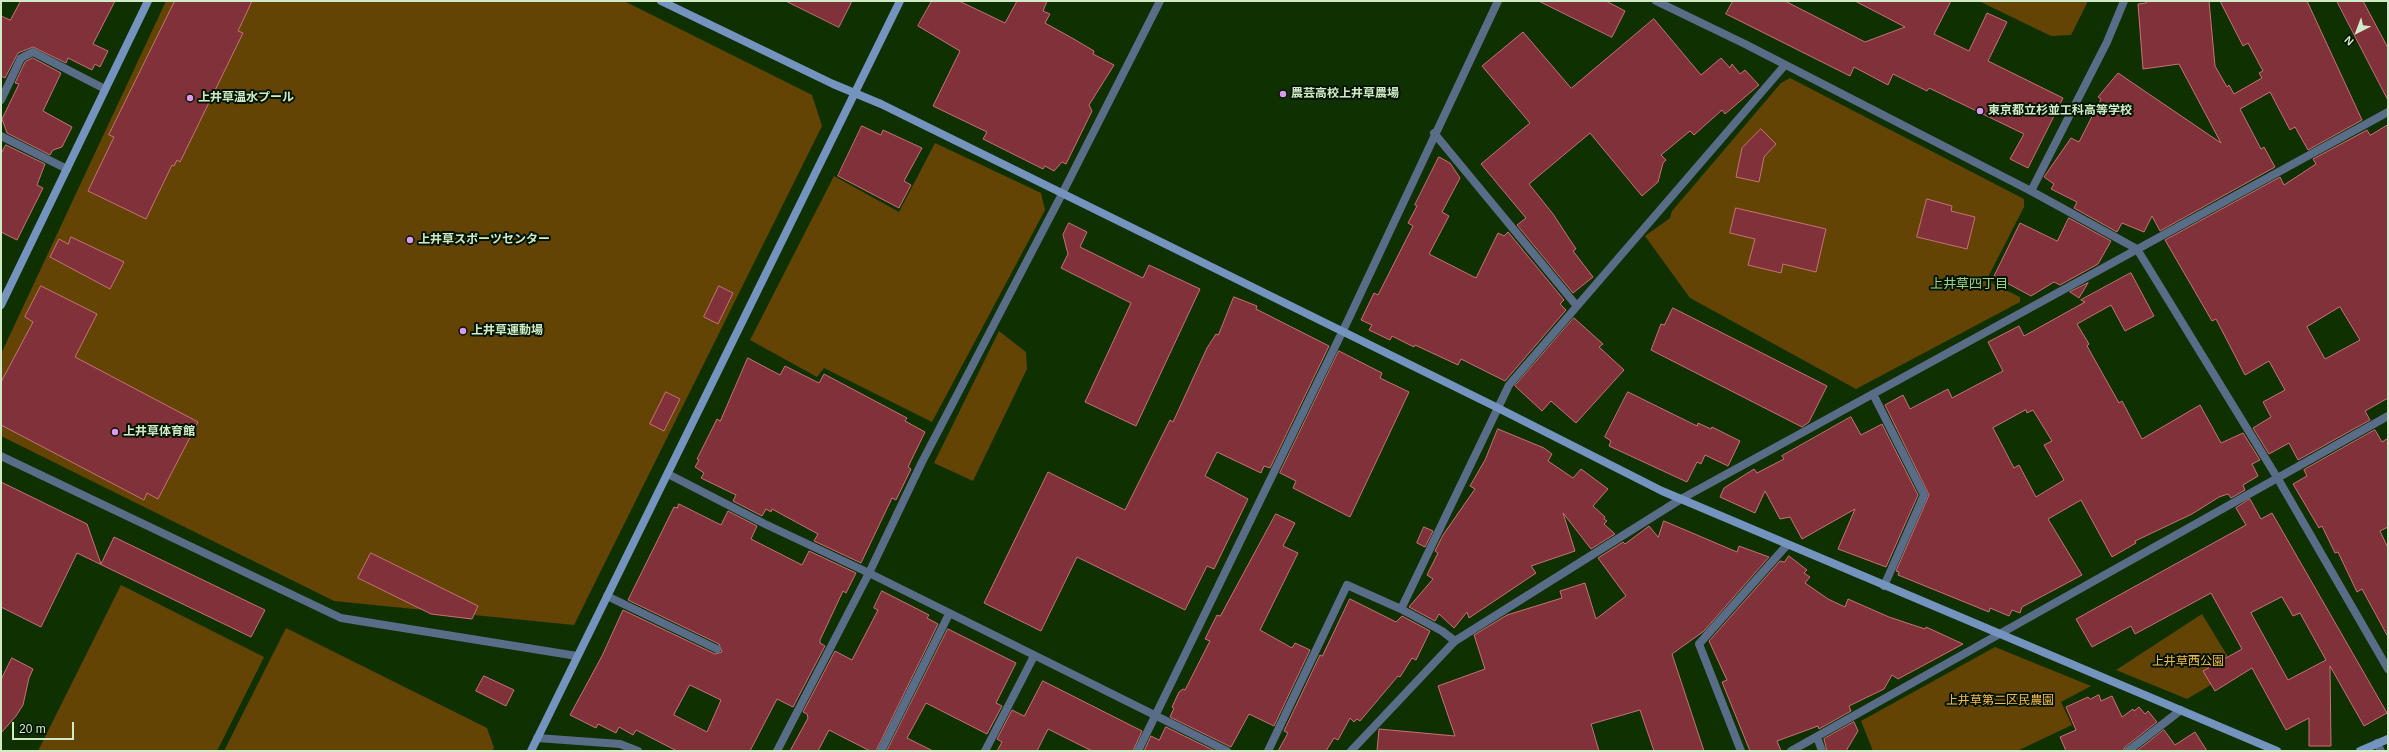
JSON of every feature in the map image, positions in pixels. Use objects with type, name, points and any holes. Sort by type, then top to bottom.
[{"type":"street","points":[[1,305],[148,1]]},
{"type":"street","points":[[661,1],[881,104],[1681,499],[2277,751]]},
{"type":"street","points":[[531,751],[900,1]]},
{"type":"street","points":[[777,751],[869,573],[922,462],[1062,194],[1160,1]]},
{"type":"street","points":[[1138,751],[1342,332],[1434,133],[1498,1]]},
{"type":"street","points":[[1656,1],[2031,191],[2137,249],[2278,479],[2388,669]]},
{"type":"street","points":[[2031,191],[2107,42],[2124,1]]},
{"type":"street","points":[[1,100],[21,58],[33,52],[105,88]]},
{"type":"street","points":[[1400,609],[1496,407],[1509,385],[1785,66]]},
{"type":"street","points":[[1351,751],[1455,641],[1681,499],[2388,112]]},
{"type":"street","points":[[1434,133],[1576,306]]},
{"type":"street","points":[[1,136],[67,169]]},
{"type":"street","points":[[1873,394],[1924,495],[1884,586]]},
{"type":"street","points":[[1791,751],[2388,416]]},
{"type":"street","points":[[1,456],[341,618],[577,656]]},
{"type":"street","points":[[668,474],[765,524],[869,573],[1227,751]]},
{"type":"street","points":[[1741,751],[1700,644],[1787,544]]},
{"type":"street","points":[[1268,751],[1347,585],[1400,609],[1442,631],[1455,641]]},
{"type":"street","points":[[607,596],[717,649]]},
{"type":"street","points":[[880,751],[949,614]]},
{"type":"street","points":[[985,751],[1034,656]]},
{"type":"street","points":[[2128,751],[2181,710]]},
{"type":"street","points":[[1817,737],[1822,751]]},
{"type":"street","points":[[537,738],[620,744],[638,751]]},
{"type":"street","points":[[2360,751],[2379,747],[2388,739]]},
{"type":"green space","name":"上井草スポーツセンター","points":[[166,1],[624,1],[812,95],[822,126],[574,625],[334,601],[1,436],[1,354]]},
{"type":"green space","points":[[1979,1],[2088,1],[2071,35],[2051,36]]},
{"type":"green space","points":[[1790,78],[2024,199],[2024,207],[1988,277],[1993,284],[2020,297],[2020,302],[1856,389],[1690,298],[1645,236],[1670,218],[1672,211],[1781,83]]},
{"type":"green space","points":[[935,143],[1041,193],[1045,210],[932,422],[824,368],[817,377],[750,340],[834,176],[899,212]]},
{"type":"green space","points":[[999,331],[1026,352],[1027,369],[973,481],[934,463]]},
{"type":"green space","points":[[121,585],[264,657],[217,751],[38,751]]},
{"type":"green space","name":"上井草西公園","points":[[2202,614],[2236,670],[2187,699],[2116,670]]},
{"type":"green space","points":[[286,628],[487,728],[494,748],[492,751],[224,751]]},
{"type":"green space","name":"上井草第二区民農園","points":[[1995,647],[2091,686],[2061,702],[2072,725],[2017,751],[1873,751],[1861,721]]},
{"type":"building","points":[[21,1],[115,1],[93,44],[108,51],[100,67],[95,64],[92,70],[68,58],[66,63],[33,47],[18,53],[5,78],[1,76],[1,16],[10,20]]},
{"type":"building","points":[[175,1],[252,1],[238,31],[243,33],[180,162],[177,160],[174,166],[172,165],[146,219],[88,191],[114,137],[109,135]]},
{"type":"building","points":[[786,1],[852,1],[839,27]]},
{"type":"building","points":[[932,1],[959,1],[1005,23],[1017,1],[1047,1],[1043,11],[1050,14],[1045,23],[1094,51],[1093,54],[1114,65],[1089,105],[1092,111],[1066,164],[1062,162],[1054,171],[1045,166],[1043,169],[983,139],[987,132],[933,106],[960,51],[918,26]]},
{"type":"building","points":[[1539,1],[1606,1],[1625,11],[1612,37]]},
{"type":"building","points":[[1733,1],[1785,1],[1865,42],[1905,27],[1855,1],[1951,1],[1934,34],[1969,51],[1987,13],[2007,22],[1988,61],[2063,98],[2028,168],[2010,159],[2024,134],[1929,88],[1927,91],[1893,74],[1888,85],[1854,67],[1850,76],[1726,14]]},
{"type":"building","points":[[2145,1],[2209,1],[2215,66],[2227,87],[2229,85],[2234,94],[2262,78],[2259,73],[2263,71],[2248,43],[2243,46],[2220,1],[2307,1],[2362,120],[2308,150],[2295,127],[2290,130],[2270,92],[2240,109],[2261,149],[2264,147],[2275,167],[2160,231],[2152,216],[2144,232],[2122,223],[2117,232],[2074,208],[2077,202],[2051,189],[2054,184],[2044,177],[2071,138],[2079,142],[2101,99],[2098,97],[2118,73],[2221,143],[2179,64],[2143,69],[2138,4],[2146,3]]},
{"type":"building","points":[[2337,1],[2363,1],[2388,48],[2388,100]]},
{"type":"building","points":[[1654,19],[1701,75],[1721,58],[1730,68],[1732,64],[1740,74],[1745,70],[1759,85],[1725,114],[1722,110],[1694,135],[1690,131],[1661,155],[1666,160],[1663,163],[1658,182],[1642,196],[1590,133],[1529,184],[1553,214],[1576,249],[1573,251],[1593,277],[1573,293],[1517,225],[1526,218],[1481,164],[1530,123],[1482,66],[1523,32],[1571,88]]},
{"type":"building","points":[[33,58],[61,73],[43,111],[72,127],[62,147],[53,150],[50,155],[7,133],[2,119],[19,84],[15,83],[25,62]]},
{"type":"building","points":[[2388,125],[2388,398],[2365,411],[2370,420],[2298,460],[2289,443],[2269,454],[2253,428],[2271,417],[2263,402],[2285,390],[2269,361],[2245,375],[2216,319],[2212,321],[2165,240],[2280,177],[2284,185],[2316,164],[2313,159],[2367,130],[2370,135]],"holes":[[[2340,307],[2360,340],[2325,359],[2307,327]]]},
{"type":"building","points":[[862,126],[881,135],[883,130],[922,148],[904,181],[911,185],[899,208],[838,176]]},
{"type":"building","points":[[1761,129],[1776,144],[1764,157],[1759,182],[1736,177],[1742,148]]},
{"type":"building","points":[[6,145],[45,164],[37,185],[43,188],[17,240],[1,232],[1,154]]},
{"type":"building","points":[[1439,157],[1450,163],[1460,178],[1442,212],[1449,216],[1429,254],[1476,278],[1498,233],[1504,236],[1508,232],[1564,300],[1560,304],[1566,310],[1505,381],[1461,359],[1458,365],[1415,345],[1414,347],[1392,336],[1390,340],[1369,330],[1372,325],[1361,320],[1374,293],[1378,295],[1413,226],[1408,223],[1417,206],[1415,205]]},
{"type":"building","points":[[1927,199],[1952,206],[1951,211],[1975,217],[1967,249],[1917,237]]},
{"type":"building","points":[[1736,208],[1826,229],[1816,272],[1783,264],[1781,273],[1748,265],[1755,239],[1730,233]]},
{"type":"building","points":[[2069,218],[2111,241],[2098,264],[2060,285],[2054,282],[2031,296],[1994,276],[2020,223],[2057,241]]},
{"type":"building","points":[[1069,223],[1087,232],[1080,247],[1143,278],[1149,265],[1200,289],[1136,426],[1085,402],[1131,303],[1061,268],[1068,254],[1063,235]]},
{"type":"building","points":[[71,237],[124,262],[110,289],[50,257],[59,239],[68,244]]},
{"type":"building","points":[[2131,273],[2154,316],[2125,331],[2111,305],[2077,324],[2089,344],[2087,346],[2119,403],[2122,401],[2142,439],[2200,405],[2221,443],[2243,433],[2260,460],[2252,464],[2258,476],[2243,485],[2245,490],[2231,498],[2228,494],[2219,497],[2192,514],[2135,541],[2136,543],[2112,557],[2081,500],[2048,519],[2082,575],[2022,607],[2020,613],[2012,610],[2009,616],[1990,608],[1989,612],[1898,575],[1899,572],[1896,571],[1929,495],[1885,405],[1903,395],[1910,409],[1948,389],[1952,398],[2003,371],[1988,342],[2019,326],[2024,336],[2085,302],[2081,300]],"holes":[[[2026,410],[2027,413],[2033,410],[2052,441],[2044,445],[2064,480],[2036,497],[2019,465],[2014,468],[1993,428]]]},
{"type":"building","points":[[2088,283],[2079,298],[2070,292]]},
{"type":"building","points":[[41,286],[97,314],[75,357],[198,422],[158,499],[147,493],[144,500],[1,425],[1,382],[33,322],[25,317]]},
{"type":"building","points":[[719,286],[733,293],[718,324],[704,317]]},
{"type":"building","points":[[1234,297],[1257,306],[1256,309],[1329,346],[1270,468],[1264,466],[1261,473],[1217,452],[1205,476],[1248,499],[1214,569],[1207,566],[1185,610],[1077,557],[1041,631],[984,603],[1048,472],[1125,510],[1170,420],[1173,422],[1207,348],[1216,334],[1218,335]]},
{"type":"building","points":[[1673,308],[1827,386],[1809,422],[1802,427],[1651,350],[1661,324],[1664,325]]},
{"type":"building","points":[[1574,318],[1603,344],[1599,347],[1624,370],[1576,423],[1551,401],[1542,411],[1515,386]]},
{"type":"building","points":[[1339,351],[1382,373],[1380,378],[1409,392],[1350,517],[1293,488],[1296,481],[1280,473]]},
{"type":"building","points":[[748,358],[780,375],[785,366],[819,383],[824,374],[907,418],[905,421],[925,432],[908,467],[911,469],[896,500],[892,498],[861,563],[814,541],[818,534],[772,509],[771,512],[766,509],[762,516],[733,501],[736,495],[701,478],[704,473],[695,467],[699,460],[697,459],[717,419],[720,421]]},
{"type":"building","points":[[666,392],[680,399],[664,431],[650,424]]},
{"type":"building","points":[[1628,392],[1697,426],[1698,423],[1711,429],[1712,427],[1740,441],[1728,466],[1705,455],[1701,464],[1697,462],[1687,482],[1609,446],[1611,441],[1605,437]]},
{"type":"building","points":[[1851,417],[1861,435],[1882,424],[1918,495],[1886,567],[1838,549],[1855,509],[1802,539],[1790,517],[1780,519],[1765,491],[1755,513],[1720,497],[1724,488],[1754,469],[1757,473],[1784,459],[1782,456]]},
{"type":"building","points":[[1498,429],[1544,448],[1552,454],[1548,461],[1573,478],[1581,469],[1608,489],[1593,506],[1605,517],[1604,519],[1607,521],[1604,524],[1615,534],[1591,549],[1563,513],[1575,551],[1531,566],[1536,573],[1469,618],[1467,612],[1454,628],[1439,614],[1435,621],[1409,607],[1433,579],[1427,575],[1438,553],[1435,551],[1443,535],[1475,489],[1470,486],[1485,460]]},
{"type":"building","points":[[2375,430],[2382,442],[2388,438],[2388,527],[2380,531],[2388,548],[2388,637],[2362,589],[2357,592],[2338,552],[2335,553],[2322,526],[2319,528],[2293,484],[2307,476],[2304,470]]},
{"type":"building","points":[[1,482],[87,524],[101,564],[114,537],[265,610],[251,637],[77,553],[41,627],[1,607]]},
{"type":"building","points":[[2250,499],[2261,519],[2272,513],[2387,713],[2364,726],[2330,666],[2331,746],[2309,746],[2309,718],[2286,730],[2252,668],[2215,691],[2203,671],[2242,649],[2211,593],[2135,634],[2131,626],[2092,647],[2076,619],[2246,525],[2236,508]],"holes":[[[2282,597],[2293,616],[2300,613],[2326,660],[2288,680],[2251,613]]]},
{"type":"building","points":[[679,504],[721,525],[728,511],[757,526],[751,539],[802,565],[809,551],[856,573],[846,593],[843,591],[820,640],[820,643],[825,646],[793,707],[777,699],[750,751],[677,751],[636,730],[633,735],[619,727],[616,733],[598,724],[596,728],[570,715],[602,656],[623,610],[715,654],[722,652],[719,644],[628,600],[674,507],[677,508]],"holes":[[[690,685],[721,700],[707,732],[674,715]]]},
{"type":"building","points":[[1276,514],[1295,523],[1283,546],[1298,553],[1260,630],[1292,648],[1295,643],[1310,650],[1274,726],[1249,714],[1231,747],[1170,717],[1174,708],[1172,707],[1179,692],[1183,689],[1185,690],[1210,641],[1205,639],[1217,615],[1220,616]]},
{"type":"building","points":[[1664,521],[1737,552],[1739,546],[1769,557],[1704,631],[1672,654],[1704,751],[1654,751],[1640,710],[1591,724],[1599,751],[1377,751],[1379,729],[1455,736],[1438,686],[1485,669],[1474,635],[1507,615],[1562,598],[1560,591],[1585,583],[1596,619],[1626,596],[1598,558],[1623,542],[1625,544],[1649,526],[1658,537]]},
{"type":"building","points":[[1424,527],[1433,531],[1425,547],[1417,543]]},
{"type":"building","points":[[371,553],[478,606],[472,619],[431,614],[358,578]]},
{"type":"building","points":[[1789,556],[1807,570],[1804,573],[1810,577],[1805,583],[1828,599],[1845,607],[1848,599],[1889,617],[1925,629],[1926,627],[1963,644],[1898,679],[1892,675],[1884,689],[1849,706],[1851,711],[1819,729],[1818,726],[1777,741],[1781,751],[1750,751],[1722,682],[1727,680],[1709,641],[1780,561],[1784,562]]},
{"type":"building","points":[[882,591],[929,615],[927,618],[938,624],[876,751],[870,751],[829,730],[818,751],[790,751],[808,718],[807,714],[803,712],[835,651],[852,660],[878,610],[874,608]]},
{"type":"building","points":[[1350,599],[1396,622],[1402,616],[1430,631],[1416,660],[1412,658],[1400,677],[1398,676],[1360,721],[1357,719],[1354,722],[1350,718],[1338,740],[1334,738],[1326,751],[1278,751],[1288,733],[1284,731],[1320,655],[1322,656]]},
{"type":"building","points":[[948,629],[1016,663],[996,703],[1002,706],[987,734],[926,703],[907,738],[933,751],[887,751]]},
{"type":"building","points":[[12,658],[33,669],[29,678],[23,705],[16,716],[1,733],[1,680]]},
{"type":"building","points":[[484,676],[514,690],[506,706],[476,691]]},
{"type":"building","points":[[1043,681],[1142,731],[1133,751],[1092,751],[1048,729],[1037,751],[997,751],[1002,742],[997,739],[1012,710],[1024,716]]},
{"type":"building","points":[[2099,695],[2101,701],[2112,696],[2122,717],[2133,709],[2134,711],[2139,707],[2145,714],[2148,711],[2157,722],[2125,747],[2123,751],[2066,751],[2060,737],[2076,730],[2066,707],[2088,697],[2090,699]]},
{"type":"building","points":[[1854,722],[1858,731],[1846,751],[1827,751],[1824,739]]},
{"type":"building","points":[[1166,727],[1215,751],[1144,751],[1151,736],[1159,740]]},
{"type":"building","points":[[2164,730],[2175,745],[2195,732],[2207,751],[2137,751]]},
{"type":"place","name":"農芸高校上井草農場","points":[[1283,94]]},
{"type":"place","name":"上井草温水プール","points":[[190,98]]},
{"type":"place","name":"東京都立杉並工科高等学校","points":[[1980,111]]},
{"type":"place","name":"上井草スポーツセンター","points":[[410,240]]},
{"type":"place","name":"上井草運動場","points":[[463,331]]},
{"type":"place","name":"上井草体育館","points":[[115,432]]},
{"type":"district","name":"上井草四丁目","points":[[1969,284]]}]
